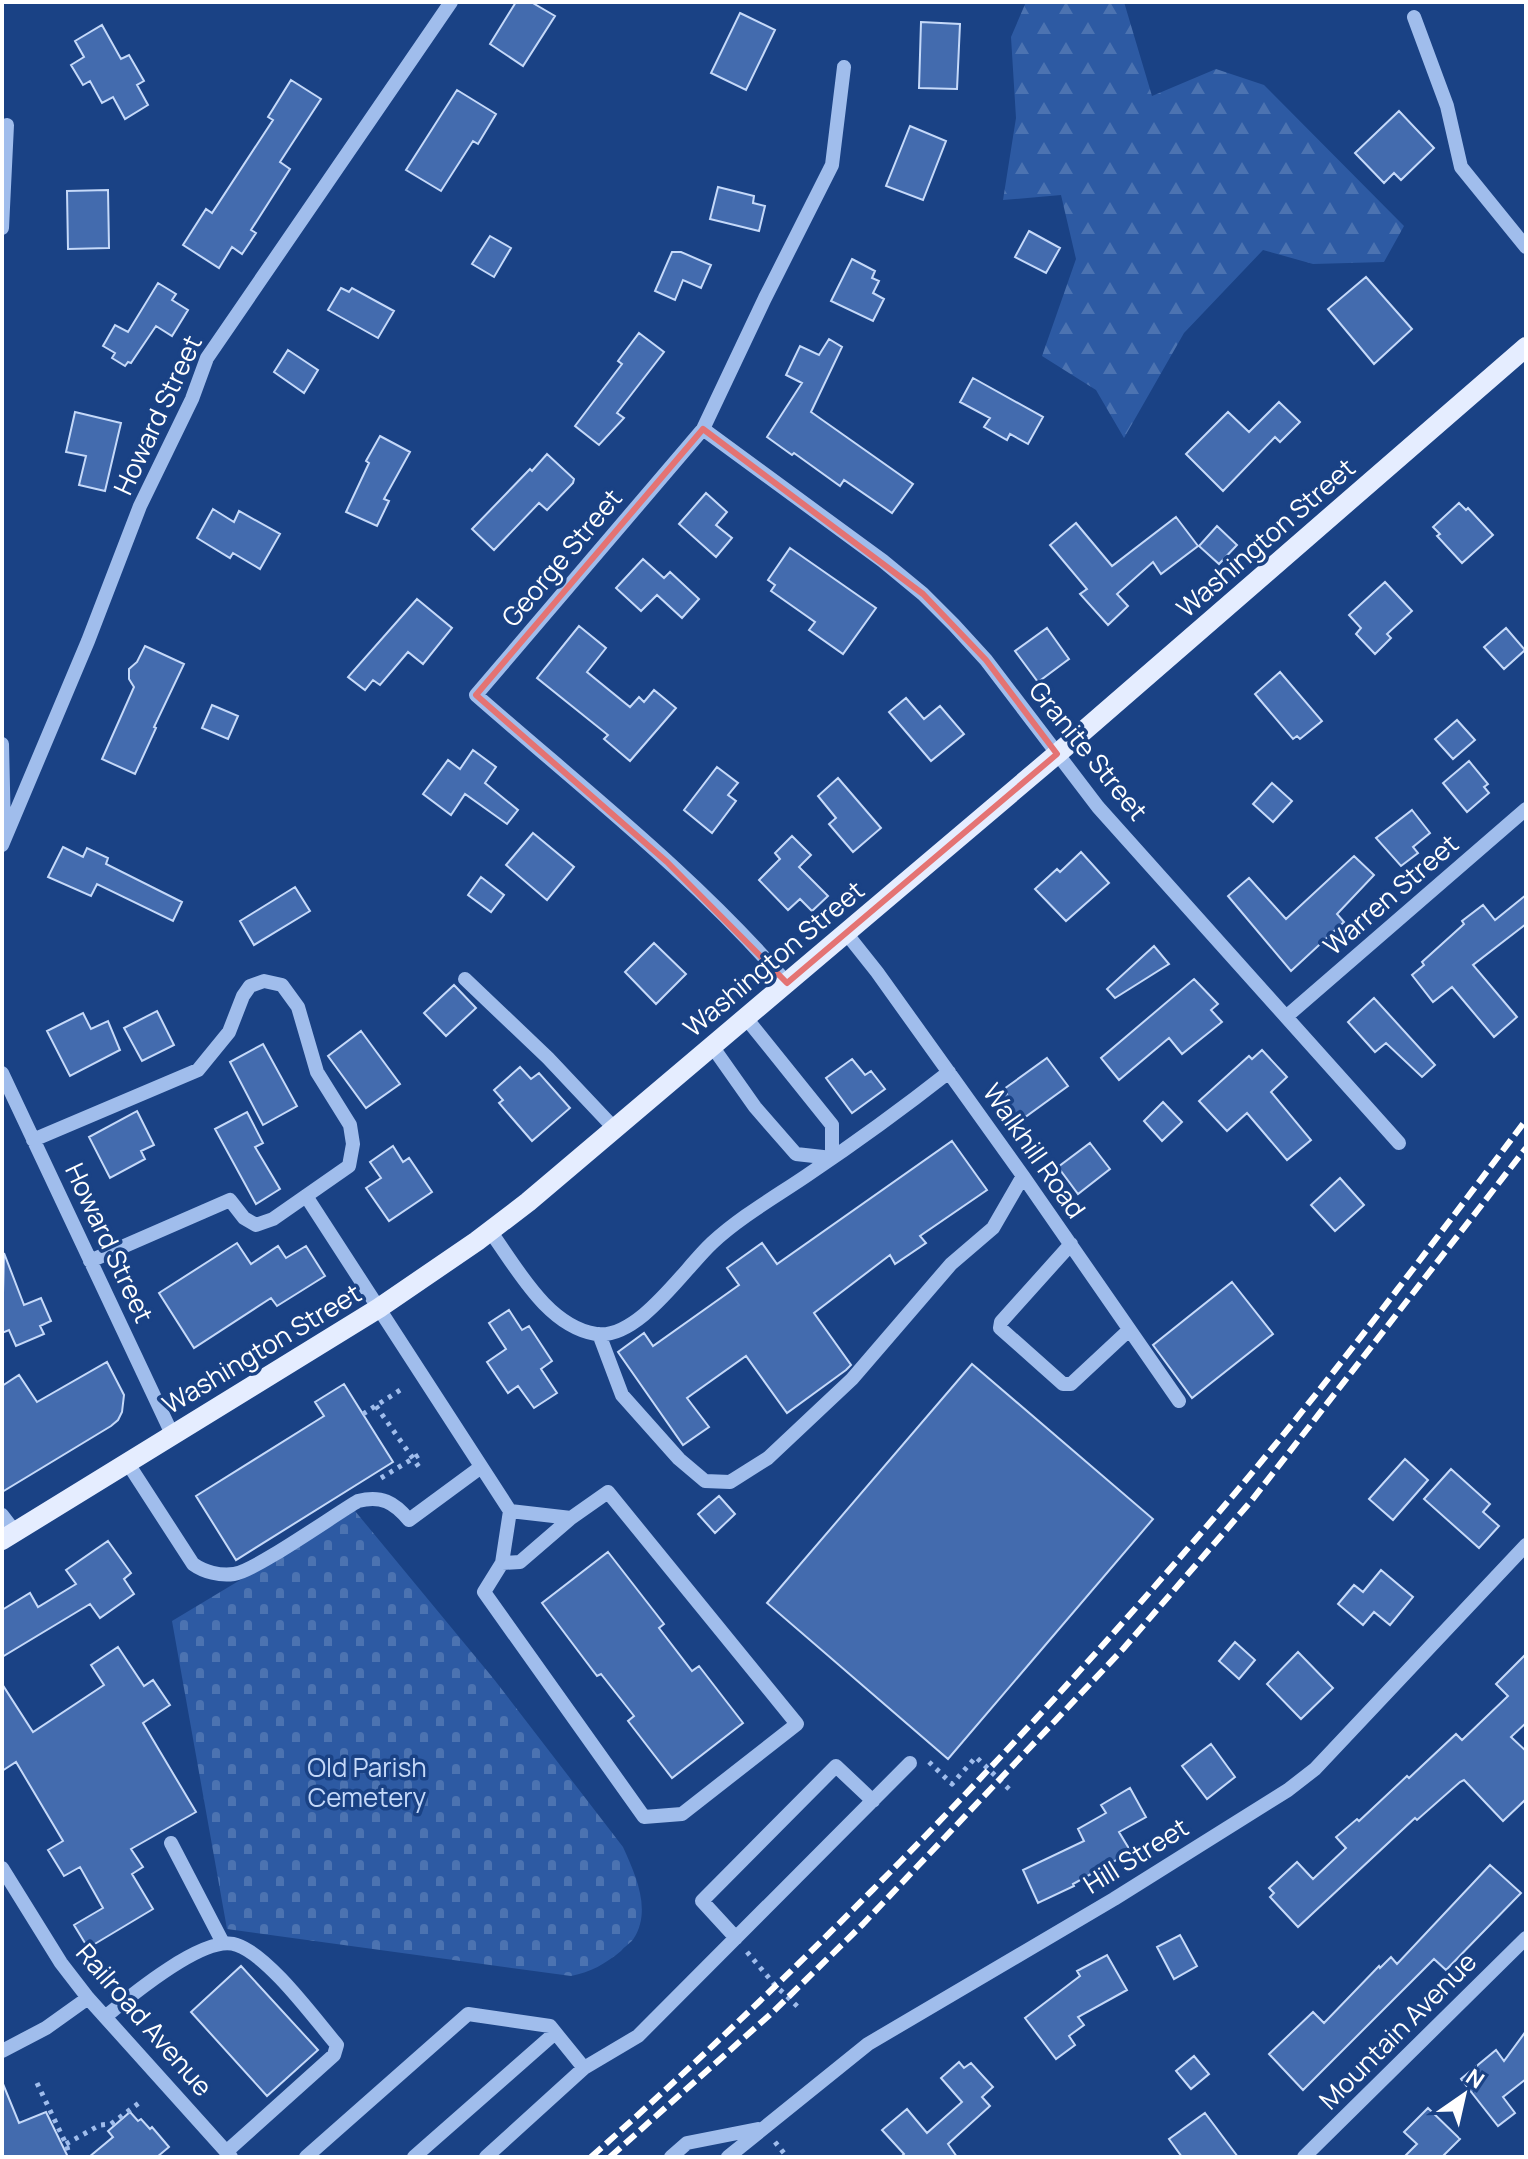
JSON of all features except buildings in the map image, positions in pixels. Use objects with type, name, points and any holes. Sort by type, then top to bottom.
[{"type":"main road","name":"Washington Street","points":[[8,1536],[379,1308],[490,1231],[1057,754],[1526,347]]},
{"type":"street","name":"Howard Street","points":[[3,841],[140,506],[192,399],[207,358],[451,2]]},
{"type":"street","points":[[1414,17],[1447,106],[1461,167],[1526,247]]},
{"type":"street","name":"George Street","points":[[787,983],[755,945],[667,862],[476,695],[703,429],[832,165],[844,67]]},
{"type":"street","points":[[2,228],[7,125]]},
{"type":"street","name":"Granite Street","points":[[703,429],[923,594],[986,660],[1098,807],[1399,1143]]},
{"type":"street","points":[[2,744],[3,841]]},
{"type":"street","name":"Warren Street","points":[[1287,1016],[1526,809]]},
{"type":"street","name":"Walkhill Road","points":[[846,933],[949,1072],[1179,1401]]},
{"type":"street","points":[[465,979],[548,1058],[614,1128]]},
{"type":"street","points":[[33,1140],[198,1070],[229,1032],[250,986],[264,981],[282,985],[298,1007],[317,1072],[350,1125],[353,1144],[349,1166],[273,1219],[256,1225],[244,1218],[230,1200],[90,1261]]},
{"type":"street","points":[[746,1018],[832,1125],[832,1158]]},
{"type":"street","points":[[712,1046],[755,1107],[796,1154],[832,1158]]},
{"type":"street","points":[[490,1231],[541,1300],[568,1325],[599,1334],[632,1325],[663,1298],[712,1243],[949,1072]]},
{"type":"street","name":"Howard Street","points":[[2,1073],[172,1434]]},
{"type":"street","points":[[599,1334],[622,1395],[679,1459],[705,1481],[730,1482],[768,1458],[852,1379],[951,1264],[993,1228],[1023,1176]]},
{"type":"street","points":[[306,1196],[510,1511],[502,1563],[484,1592],[644,1817],[682,1814],[797,1724],[608,1492],[571,1518],[520,1562],[502,1563]]},
{"type":"street","points":[[1071,1244],[1001,1322],[1000,1328],[1063,1384],[1071,1384],[1129,1330]]},
{"type":"street","points":[[127,1462],[193,1564],[210,1573],[235,1574],[358,1501],[369,1498],[385,1500],[400,1509],[409,1520],[481,1467]]},
{"type":"street","points":[[510,1511],[571,1518]]},
{"type":"street","points":[[2,1515],[8,1536]]},
{"type":"street","name":"Hill Street","points":[[728,2157],[868,2044],[1114,1899],[1297,1783],[1315,1769],[1526,1545]]},
{"type":"street","points":[[486,2157],[584,2068],[638,2036],[910,1763]]},
{"type":"street","points":[[736,1938],[702,1901],[836,1766],[873,1801]]},
{"type":"street","points":[[171,1843],[223,1943]]},
{"type":"street","name":"Railroad Avenue","points":[[2,1868],[61,1963],[88,1998],[229,2154]]},
{"type":"street","name":"Mountain Avenue","points":[[1304,2157],[1526,1938]]},
{"type":"street","points":[[105,2017],[207,1947],[235,1943],[263,1961],[337,2045],[334,2055],[229,2154]]},
{"type":"street","points":[[2,2051],[46,2028],[88,1998]]},
{"type":"street","points":[[317,2154],[468,2014],[550,2026],[584,2068]]},
{"type":"street","points":[[414,2157],[555,2033]]},
{"type":"street","points":[[671,2157],[687,2143],[762,2128]]},
{"type":"path","points":[[363,1414],[423,1376]]},
{"type":"path","points":[[376,1406],[419,1467]]},
{"type":"path","points":[[373,1483],[422,1453]]},
{"type":"path","points":[[910,1763],[921,1755],[952,1784],[976,1757],[1010,1790]]},
{"type":"path","points":[[736,1938],[775,1985],[798,2007]]},
{"type":"path","points":[[37,2083],[70,2157]]},
{"type":"path","points":[[66,2144],[100,2125],[111,2124],[143,2100]]},
{"type":"highlighted area","points":[[703,429],[923,594],[986,660],[1057,754],[787,983],[667,862],[476,695]]},
{"type":"green space","points":[[1026,2],[1124,2],[1152,96],[1216,69],[1264,85],[1404,226],[1384,262],[1313,264],[1263,250],[1184,333],[1124,438],[1096,390],[1042,356],[1076,259],[1061,195],[1003,200],[1016,118],[1011,37]]},
{"type":"green space","name":"Old Parish Cemetery","points":[[355,1511],[493,1678],[623,1847],[640,1892],[642,1915],[632,1941],[598,1967],[571,1976],[227,1929],[172,1621]]},
{"type":"railway","points":[[591,2157],[761,2000],[844,1918],[926,1836],[1084,1666],[1274,1447],[1526,1120]]},
{"type":"railway","points":[[610,2157],[773,2012],[863,1924],[1123,1649],[1252,1500],[1526,1148]]}]
